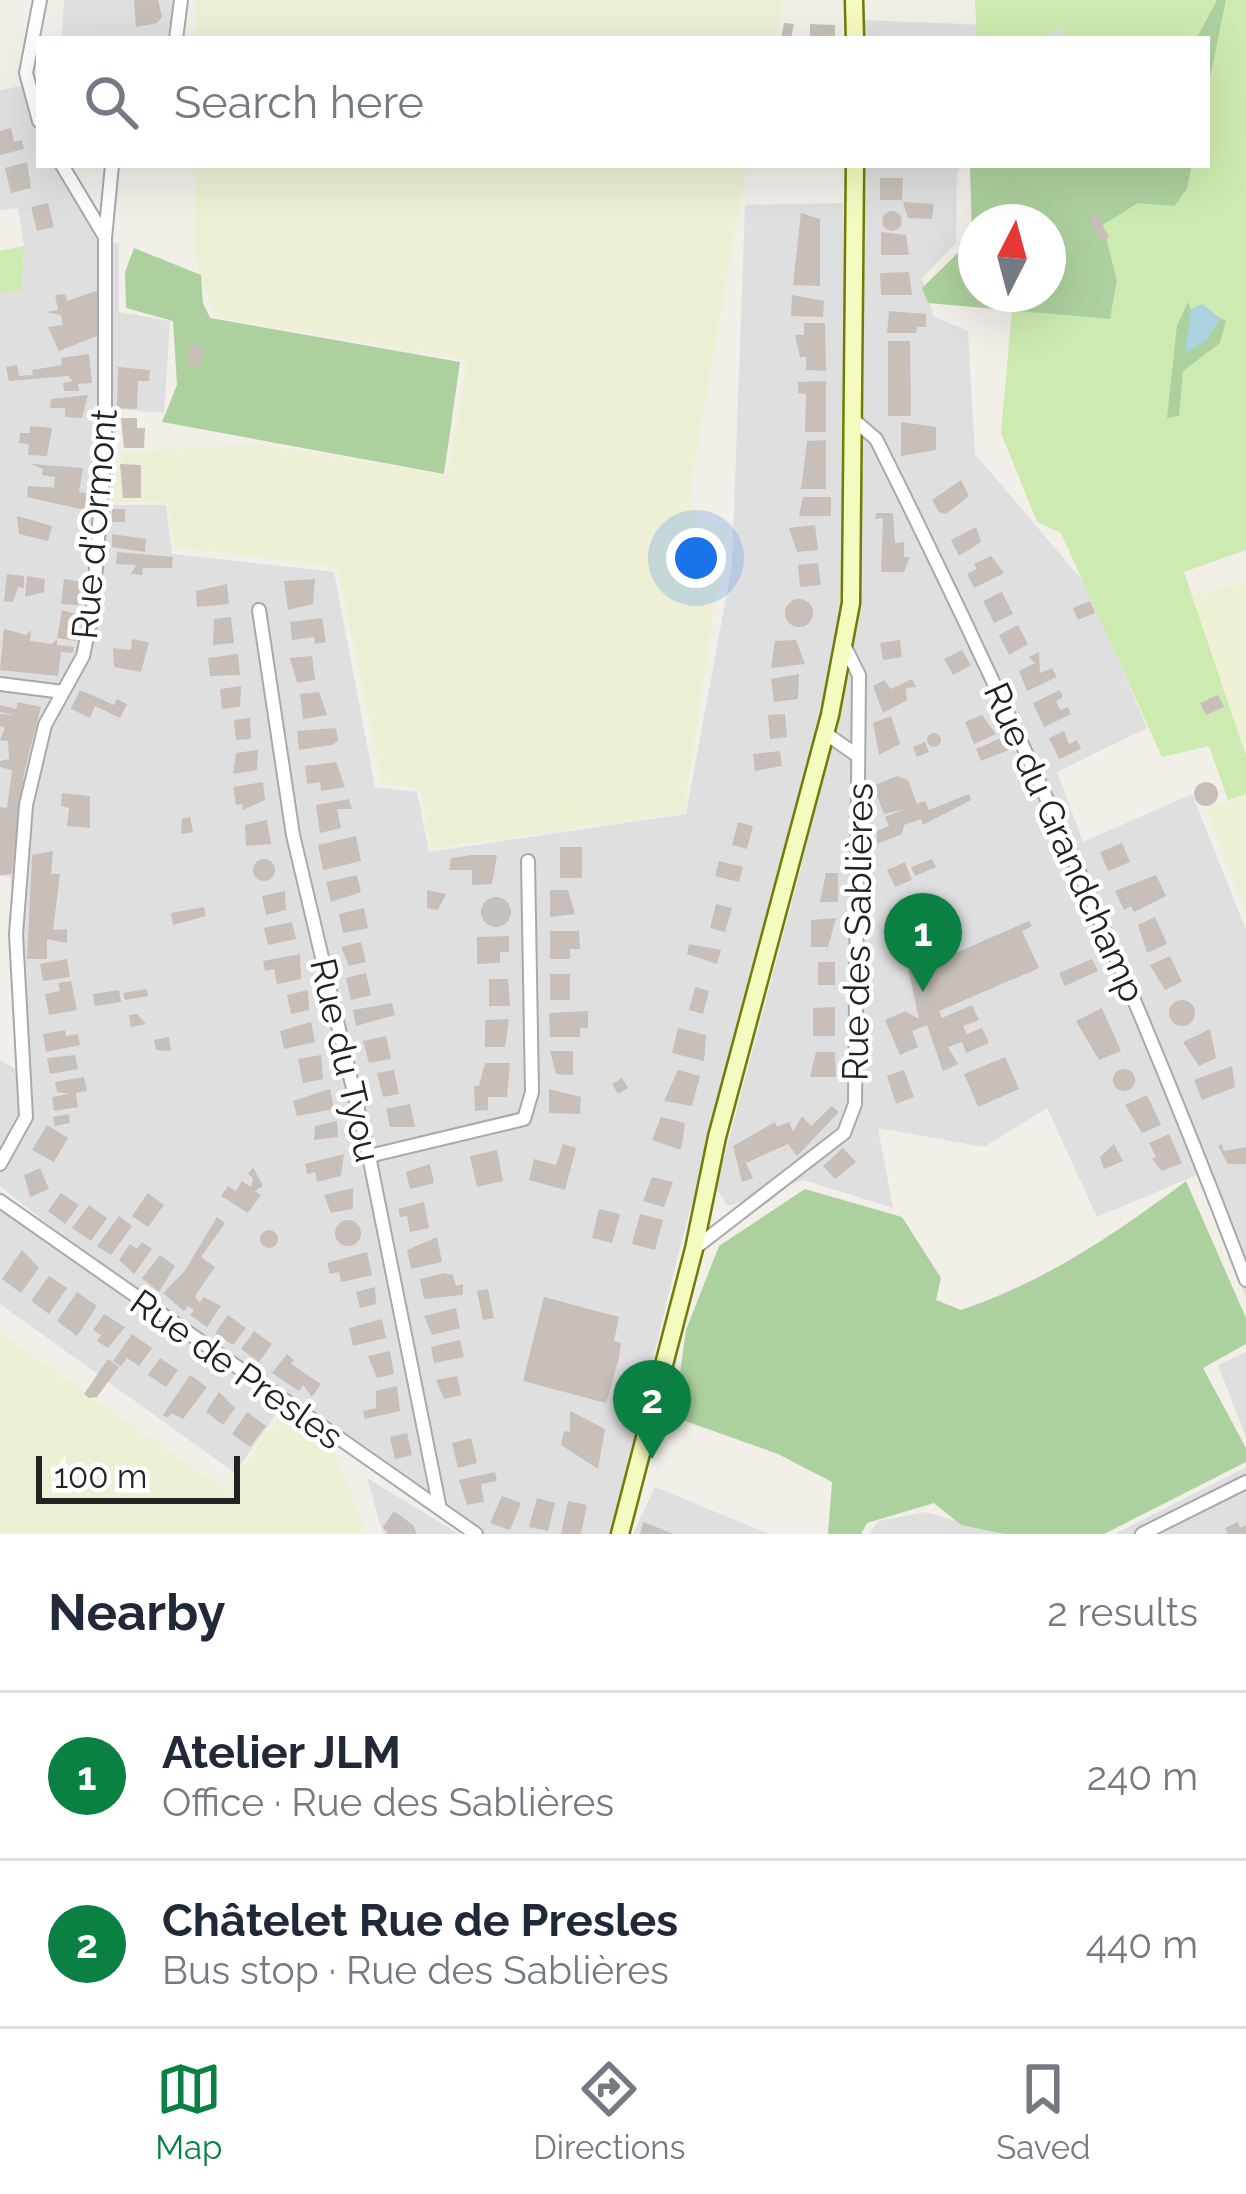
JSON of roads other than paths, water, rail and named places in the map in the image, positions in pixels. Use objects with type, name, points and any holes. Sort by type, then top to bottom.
[{"type":"main road","points":[[854,0],[855,36]]},
{"type":"main road","name":"Rue des Sablières","points":[[620,1534],[831,709],[851,603],[855,168]]},
{"type":"street","points":[[36,110],[26,74],[40,0]]},
{"type":"street","points":[[176,36],[181,0]]},
{"type":"street","points":[[64,168],[105,238]]},
{"type":"street","name":"Rue d'Ormont","points":[[0,1164],[26,1117],[16,934],[26,805],[45,725],[83,656],[97,566],[105,442],[105,238],[112,168]]},
{"type":"street","name":"Rue du Grandchamp","points":[[854,420],[876,439],[973,632],[1170,1079],[1246,1280]]},
{"type":"street","name":"Rue du Tyou","points":[[259,610],[293,835],[369,1156],[440,1509]]},
{"type":"street","name":"Rue des Sablières","points":[[694,1249],[844,1133],[855,1104],[859,675],[844,643]]},
{"type":"street","points":[[0,684],[63,692]]},
{"type":"street","points":[[831,709],[859,718]]},
{"type":"street","name":"Rue des Sablières","points":[[825,733],[858,756]]},
{"type":"street","points":[[369,1156],[524,1119],[532,1092],[528,861]]},
{"type":"street","name":"Rue de Presles","points":[[0,1201],[476,1534]]},
{"type":"street","points":[[702,1210],[727,1226]]},
{"type":"street","points":[[1142,1534],[1246,1482]]},
{"type":"water","points":[[1202,304],[1220,318],[1205,341],[1185,353],[1191,309]]},
{"type":"place","name":"Atelier JLM","points":[[923,992]]},
{"type":"place","name":"Châtelet Rue de Presles","points":[[652,1459]]}]
